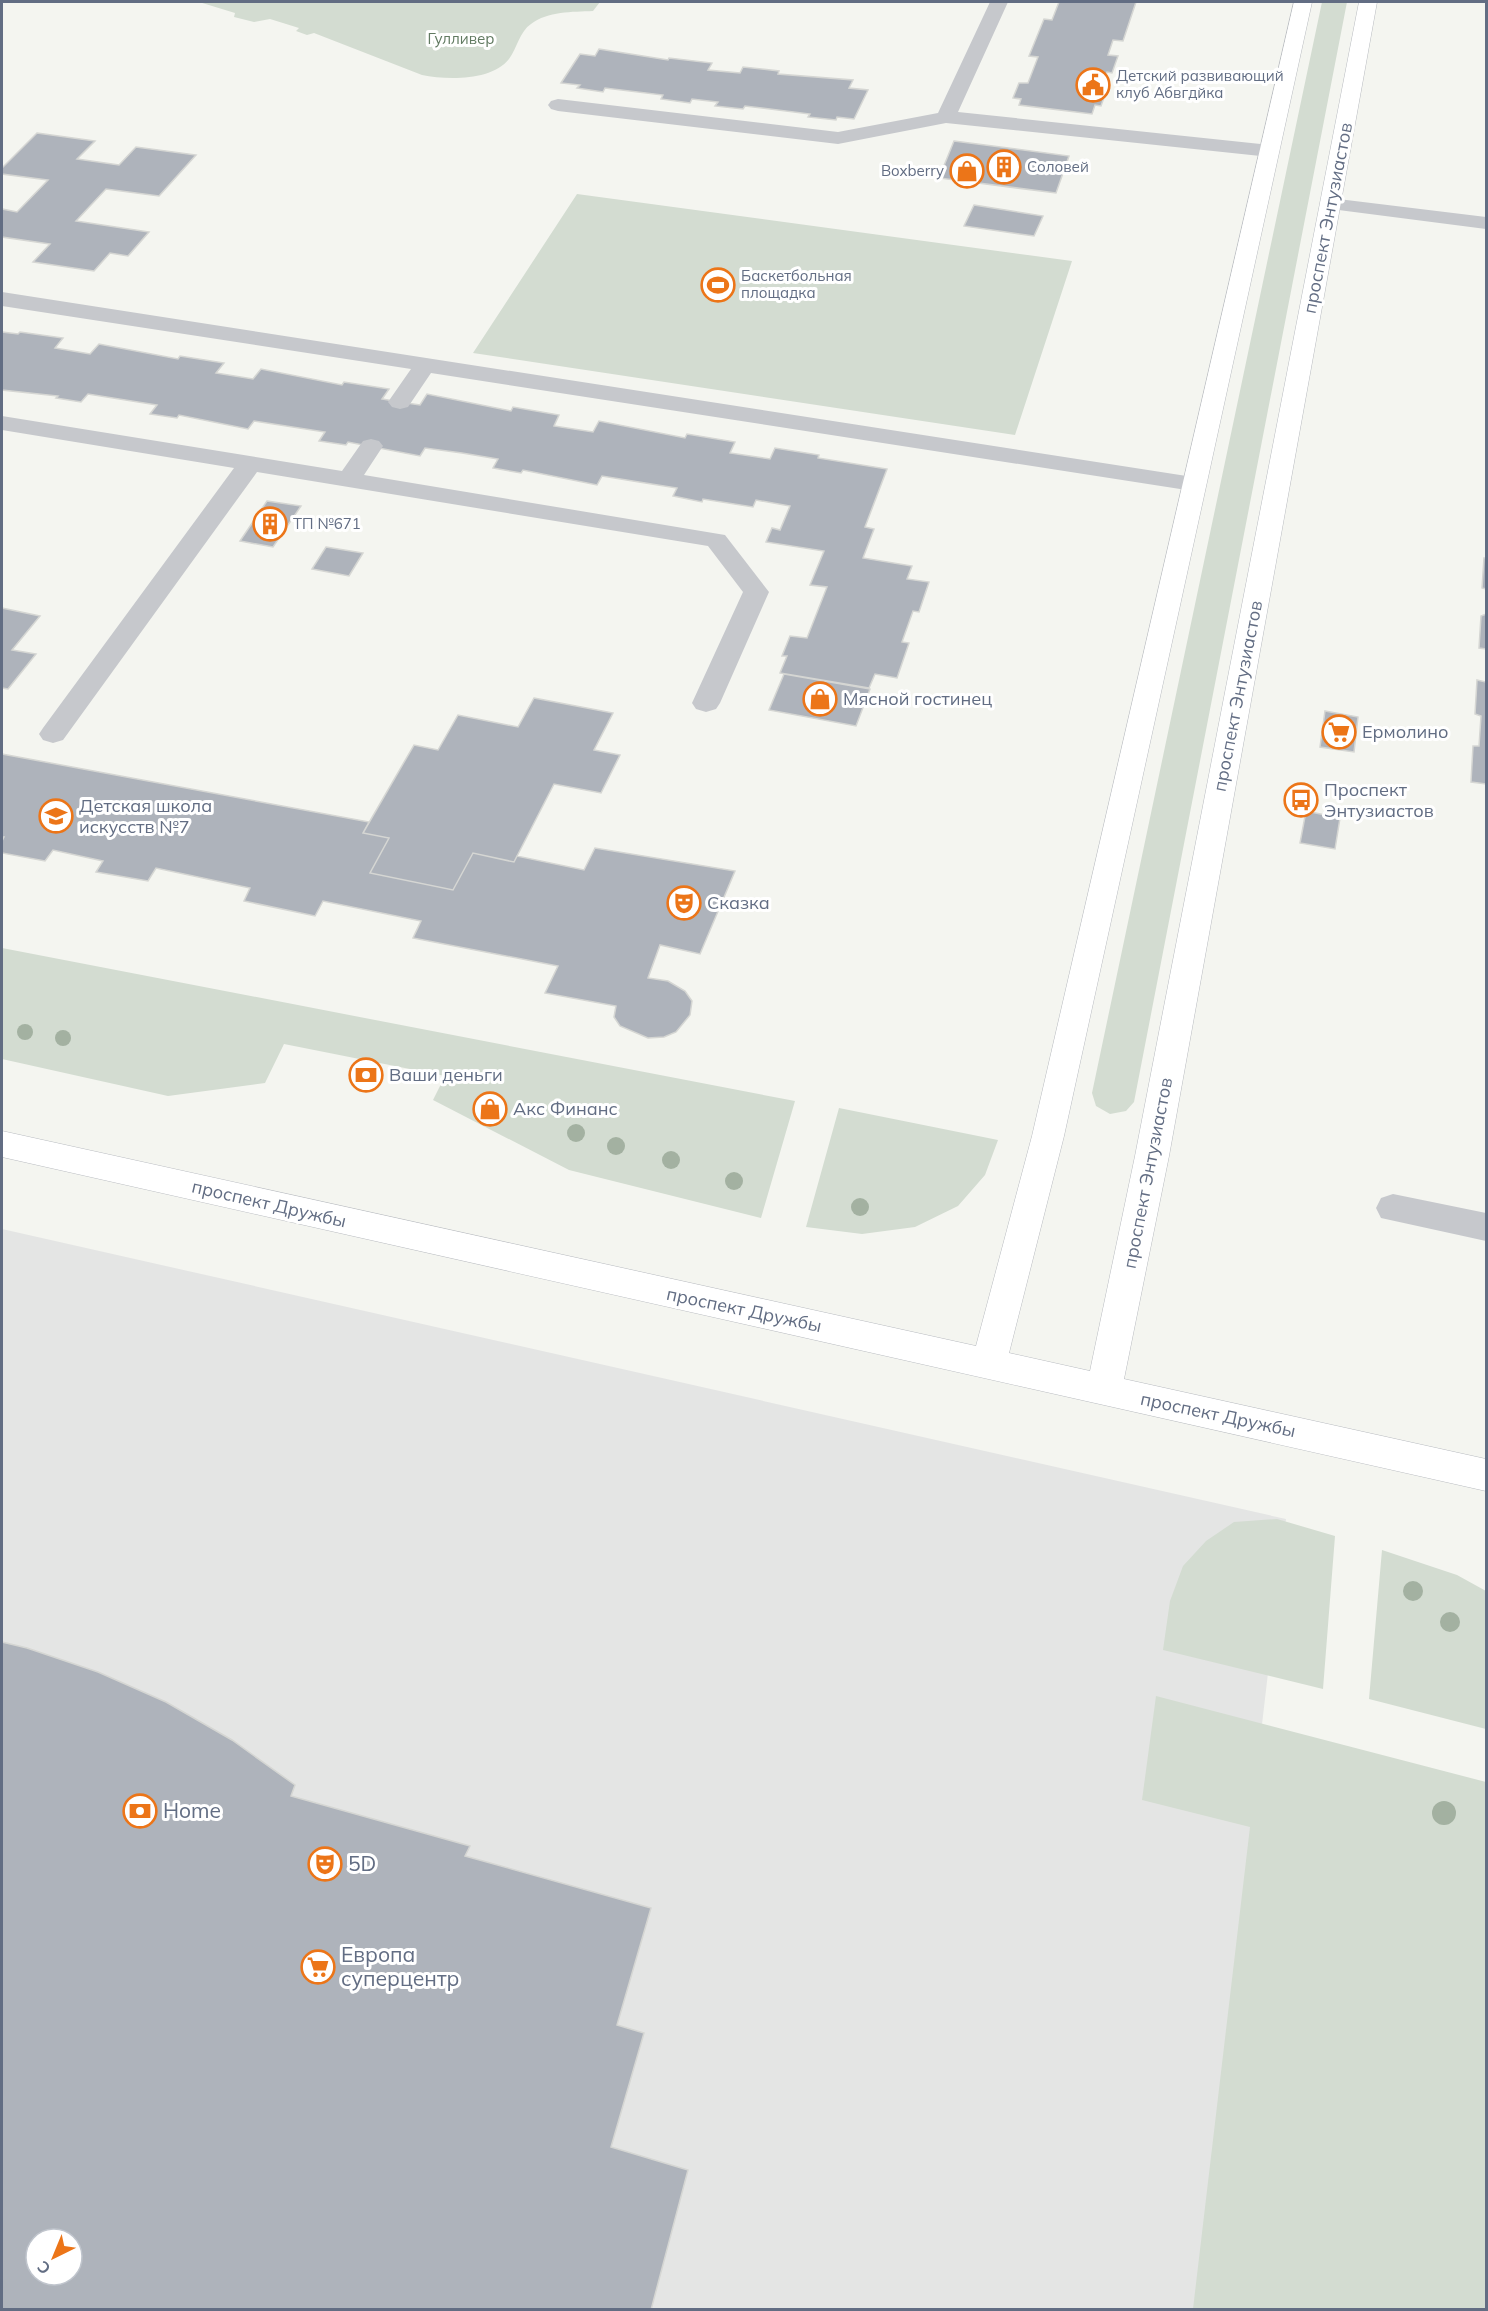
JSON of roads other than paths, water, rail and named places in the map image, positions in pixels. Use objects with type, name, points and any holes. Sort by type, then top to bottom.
[{"type":"main road","points":[[989,1364],[1048,1136],[1303,2]]},
{"type":"main road","name":"проспект Энтузиастов","points":[[1104,1390],[1154,1144],[1368,2]]},
{"type":"main road","name":"проспект Дружбы","points":[[2,1144],[1486,1475]]},
{"type":"lane","points":[[945,117],[999,2]]},
{"type":"lane","points":[[558,105],[838,138],[945,117],[1270,151]]},
{"type":"lane","points":[[1330,204],[1486,223]]},
{"type":"lane","points":[[2,299],[1193,484]]},
{"type":"lane","points":[[400,402],[425,365]]},
{"type":"lane","points":[[2,423],[716,540],[756,592],[706,703]]},
{"type":"lane","points":[[349,480],[371,446]]},
{"type":"lane","points":[[53,734],[250,464]]},
{"type":"lane","points":[[1393,1208],[1486,1227]]},
{"type":"place","name":"Детский развивающий клуб Абвгдйка","points":[[1093,85]]},
{"type":"place","name":"Соловей","points":[[1004,167]]},
{"type":"place","name":"Boxberry","points":[[967,171]]},
{"type":"place","name":"Баскетбольная площадка","points":[[718,285]]},
{"type":"place","name":"ТП №671","points":[[270,524]]},
{"type":"place","name":"Мясной гостинец","points":[[820,699]]},
{"type":"place","name":"Ермолино","points":[[1339,732]]},
{"type":"place","name":"Проспект Энтузиастов","points":[[1301,800]]},
{"type":"place","name":"Детская школа искусств №7","points":[[56,816]]},
{"type":"place","name":"Сказка","points":[[684,903]]},
{"type":"place","name":"Ваши деньги","points":[[366,1075]]},
{"type":"place","name":"Акс Финанс","points":[[490,1109]]},
{"type":"place","name":"Home","points":[[140,1811]]},
{"type":"place","name":"5D","points":[[325,1864]]},
{"type":"place","name":"Европа суперцентр","points":[[318,1967]]},
{"type":"park label","name":"Гулливер","points":[[461,39]]}]
